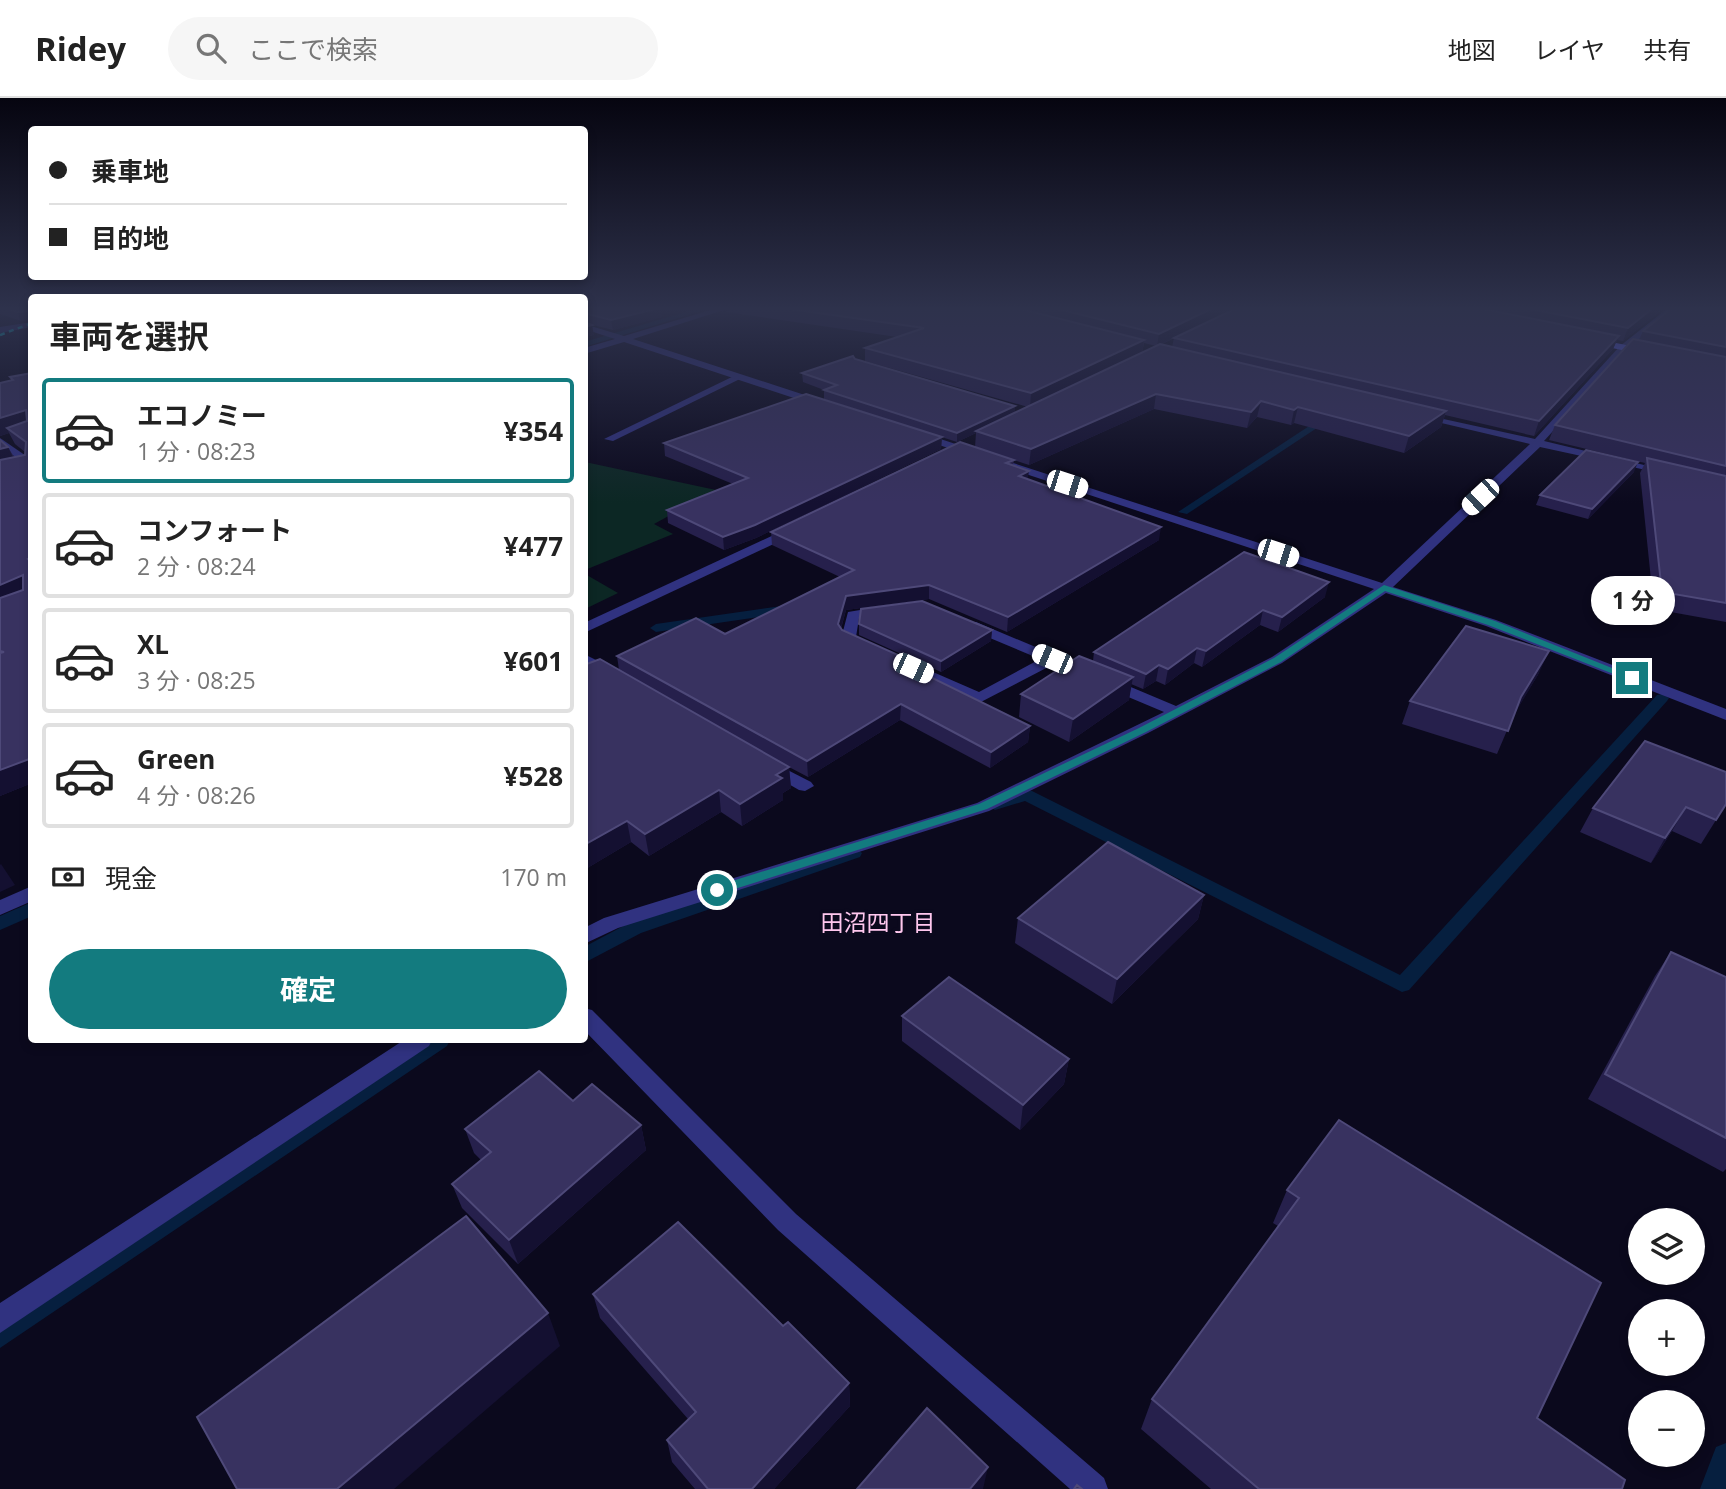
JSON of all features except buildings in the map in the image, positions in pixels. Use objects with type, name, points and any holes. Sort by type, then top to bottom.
[{"type":"street","points":[[726,373],[830,407]]},
{"type":"street","points":[[588,935],[611,923],[983,807],[1277,660],[1384,588],[1538,443],[1601,373]]},
{"type":"street","points":[[610,439],[739,377]]},
{"type":"street","points":[[1415,414],[1672,475]]},
{"type":"street","points":[[909,432],[1491,623],[1726,715]]},
{"type":"street","points":[[5,441],[28,462]]},
{"type":"street","points":[[10,470],[28,466]]},
{"type":"street","points":[[588,627],[810,521]]},
{"type":"street","points":[[872,650],[848,639],[853,615],[900,608]]},
{"type":"street","points":[[962,621],[1177,712]]},
{"type":"street","points":[[895,660],[979,698],[1052,659]]},
{"type":"street","points":[[588,660],[631,685]]},
{"type":"street","points":[[758,759],[805,786]]},
{"type":"street","points":[[0,908],[28,895]]},
{"type":"street","points":[[588,1020],[787,1222],[1093,1489]]},
{"type":"street","points":[[0,1319],[416,1043]]},
{"type":"green space","points":[[588,463],[716,490],[654,524],[673,534],[588,569]]},
{"type":"green space","points":[[588,576],[618,593],[588,608]]},
{"type":"waterway","points":[[1183,512],[1329,416]]},
{"type":"waterway","points":[[656,628],[789,609]]},
{"type":"waterway","points":[[995,805],[1026,795],[1402,985],[1662,698]]},
{"type":"waterway","points":[[588,954],[635,928],[854,853]]},
{"type":"waterway","points":[[0,924],[28,910]]},
{"type":"waterway","points":[[0,1335],[436,1043]]},
{"type":"waterway","points":[[1714,1489],[1726,1457]]},
{"type":"district","name":"田沼四丁目","points":[[878,922]]},
{"type":"route","points":[[717,890],[983,807],[1142,730],[1277,660],[1384,588],[1491,623],[1632,678]]}]
